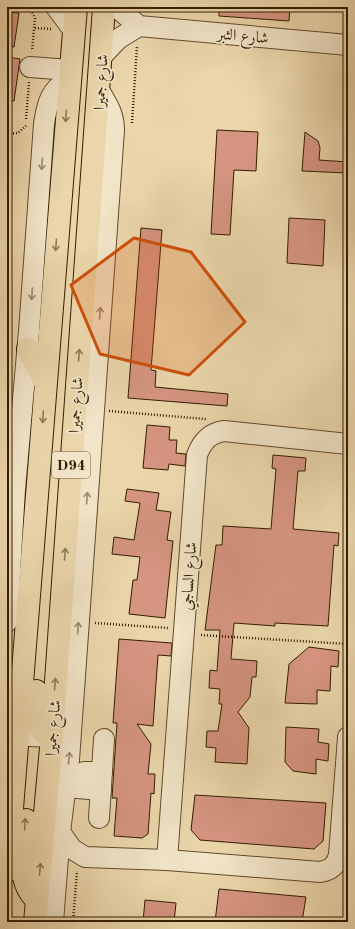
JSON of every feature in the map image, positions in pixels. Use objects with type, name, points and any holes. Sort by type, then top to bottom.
[{"type":"main road","name":"شارع جميرا","points":[[35,922],[37,900],[28,728],[26,653],[45,382],[76,7]]},
{"type":"main road","name":"شارع جميرا","points":[[7,871],[9,806],[28,728],[99,90],[104,7]]},
{"type":"main road","points":[[28,349],[45,382]]},
{"type":"main road","points":[[28,728],[44,585],[40,569],[33,561]]},
{"type":"main road","points":[[7,676],[26,653]]},
{"type":"street","points":[[56,7],[74,31]]},
{"type":"street","points":[[102,56],[118,39],[139,26],[116,7]]},
{"type":"street","name":"شارع الثبر","points":[[139,26],[348,45]]},
{"type":"street","points":[[30,67],[70,74]]},
{"type":"street","points":[[7,622],[9,562],[28,349],[46,108],[50,96],[70,74]]},
{"type":"street","points":[[54,922],[60,832],[66,787],[114,119],[112,111],[99,90]]},
{"type":"street","points":[[217,432],[224,431],[348,444]]},
{"type":"street","name":"شارع الساجي","points":[[168,860],[197,455],[201,445],[208,437],[217,432]]},
{"type":"street","points":[[60,832],[72,849],[85,857],[168,860],[320,872],[327,871],[333,867],[339,855],[348,737]]},
{"type":"street","points":[[99,818],[96,778],[104,739]]},
{"type":"street","points":[[66,787],[96,778]]},
{"type":"street","points":[[57,875],[70,865],[85,857]]},
{"type":"path","points":[[93,409],[204,418],[212,422],[217,432]]},
{"type":"path","points":[[78,621],[348,644]]},
{"type":"path","points":[[345,922],[348,905]]},
{"type":"highlighted area","points":[[134,238],[191,252],[245,322],[189,375],[100,354],[71,285]]},
{"type":"building","points":[[219,7],[290,7],[289,21],[219,16]]},
{"type":"building","points":[[7,12],[19,13],[14,47],[7,46]]},
{"type":"building","points":[[7,57],[20,59],[14,101],[7,101]]},
{"type":"building","points":[[217,130],[258,132],[256,171],[234,170],[230,235],[211,234]]},
{"type":"building","points":[[305,132],[318,141],[320,148],[319,160],[348,162],[348,173],[302,171]]},
{"type":"building","points":[[289,218],[325,220],[323,266],[287,263]]},
{"type":"building","points":[[141,228],[162,230],[151,370],[156,371],[155,387],[228,394],[227,406],[128,398]]},
{"type":"building","points":[[147,425],[170,427],[169,440],[177,440],[176,453],[186,454],[185,466],[169,464],[168,470],[143,468]]},
{"type":"building","points":[[273,455],[306,458],[305,471],[298,471],[293,529],[339,533],[338,546],[334,545],[328,626],[275,623],[275,626],[234,623],[231,659],[257,661],[256,677],[252,677],[250,697],[238,712],[249,728],[247,764],[215,762],[216,748],[206,747],[207,731],[218,731],[222,704],[219,704],[220,689],[209,688],[210,670],[217,671],[220,630],[205,630],[216,545],[222,545],[223,526],[271,529],[276,469],[272,468]]},
{"type":"building","points":[[127,489],[159,493],[156,510],[171,512],[167,540],[173,541],[165,618],[129,614],[133,580],[137,580],[140,557],[112,554],[114,537],[134,540],[140,503],[125,501]]},
{"type":"building","points":[[119,639],[172,643],[171,656],[158,655],[153,726],[137,724],[151,744],[148,774],[155,774],[154,794],[151,793],[148,834],[142,838],[114,836],[117,798],[112,798],[117,723],[113,723]]},
{"type":"building","points":[[309,647],[339,651],[338,667],[331,666],[330,691],[317,690],[317,704],[285,703],[289,664]]},
{"type":"building","points":[[286,727],[319,729],[318,742],[329,744],[328,761],[316,759],[316,774],[293,771],[285,762]]},
{"type":"building","points":[[195,795],[326,803],[323,841],[314,849],[200,840],[191,830]]},
{"type":"building","points":[[219,889],[306,897],[302,922],[215,922]]},
{"type":"building","points":[[145,900],[176,903],[174,922],[143,922]]}]
